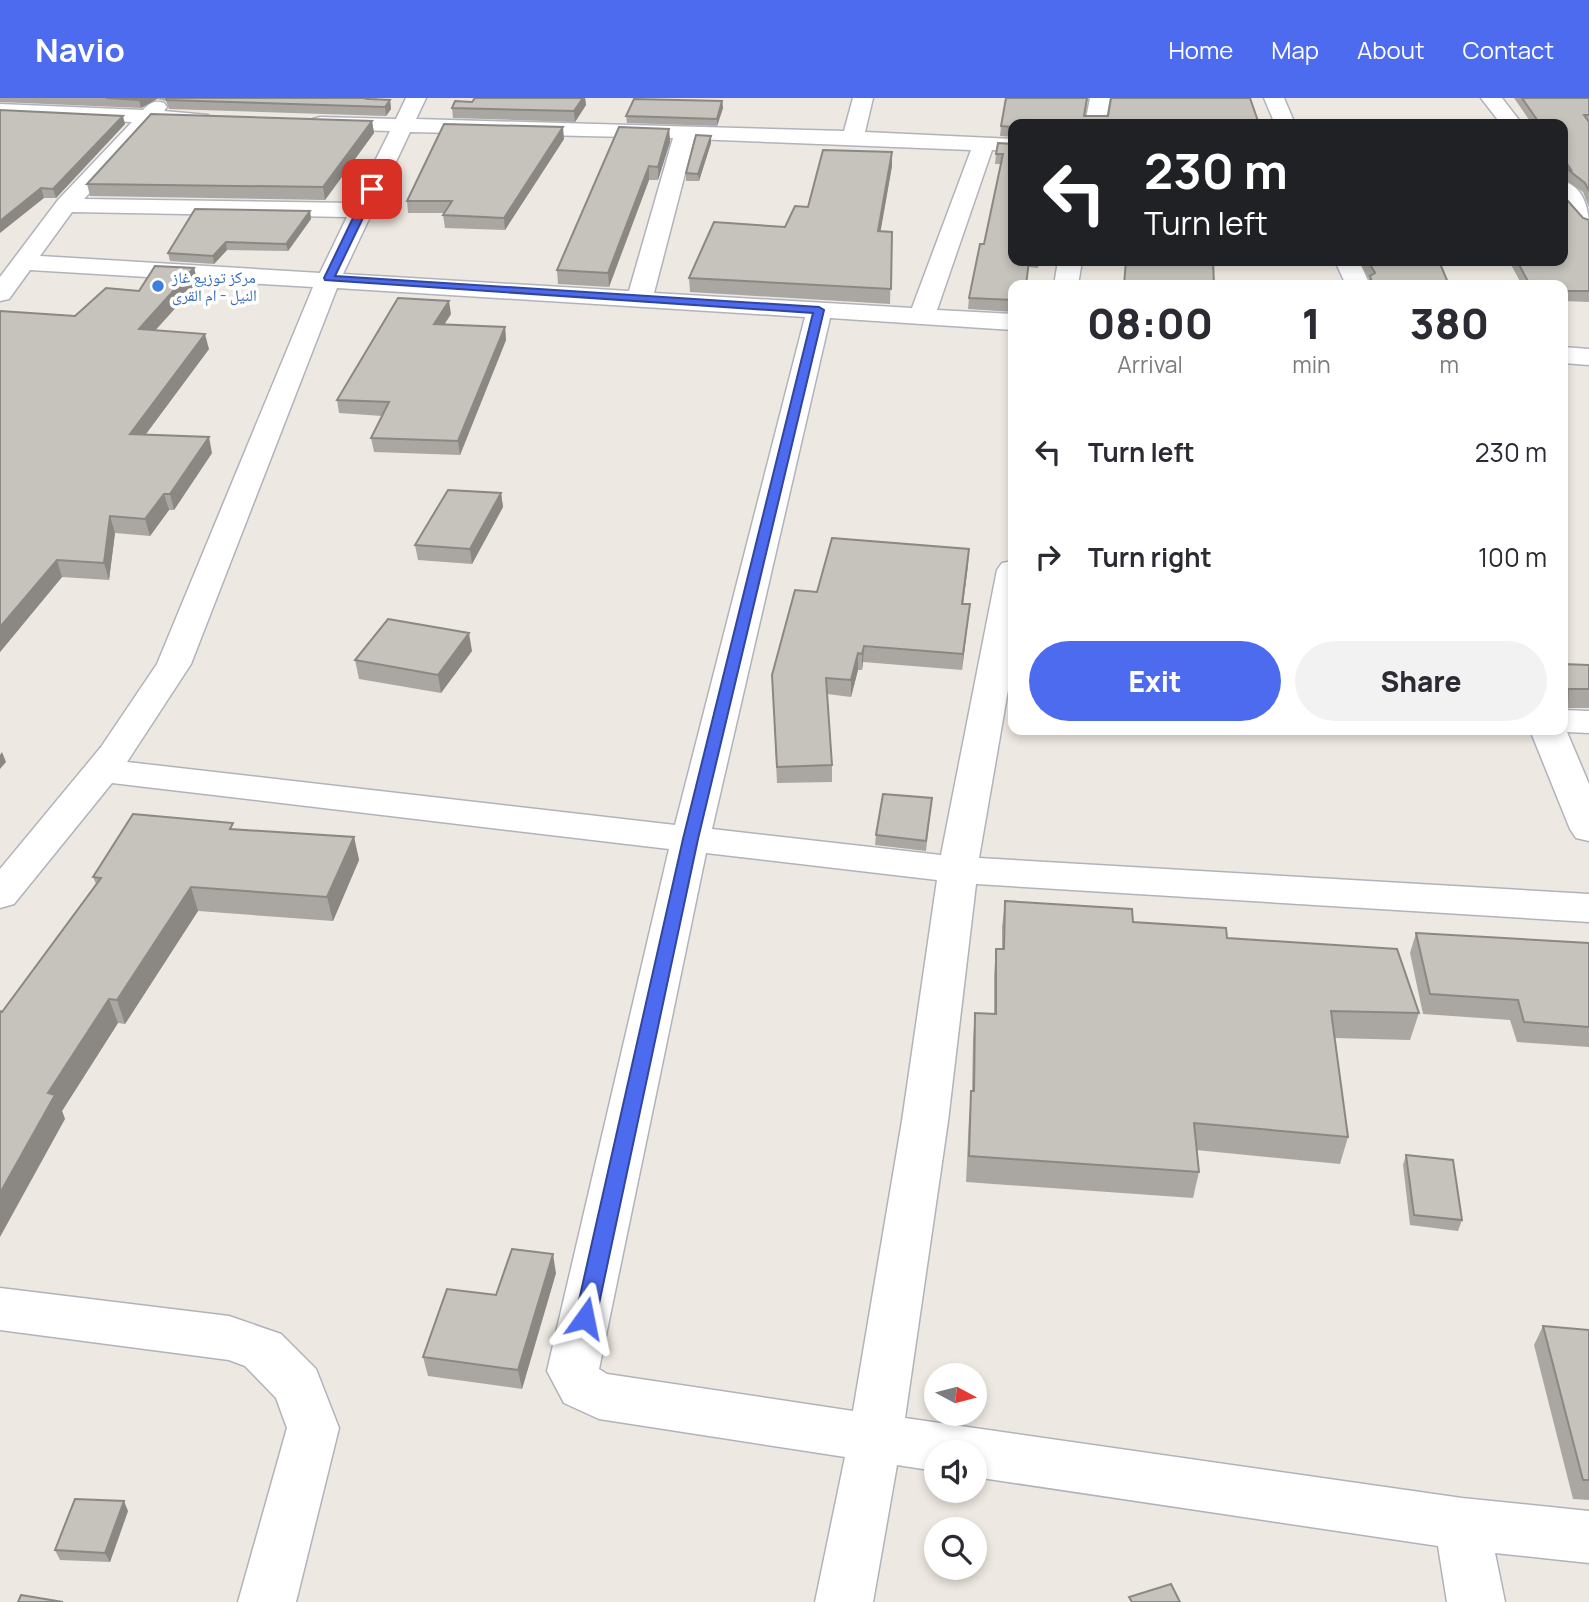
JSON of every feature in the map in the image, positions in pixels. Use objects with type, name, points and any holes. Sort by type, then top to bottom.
[{"type":"street","points":[[0,294],[66,205],[166,98]]},
{"type":"street","points":[[0,895],[104,771],[156,697],[174,664],[329,278],[416,98]]},
{"type":"street","points":[[853,139],[863,98]]},
{"type":"street","points":[[1096,119],[1100,98]]},
{"type":"street","points":[[1274,98],[1283,119]]},
{"type":"street","points":[[1491,98],[1508,119]]},
{"type":"street","points":[[0,110],[227,120]]},
{"type":"street","points":[[295,122],[1008,145]]},
{"type":"street","points":[[639,297],[685,133]]},
{"type":"street","points":[[922,316],[984,144]]},
{"type":"street","points":[[1568,194],[1589,221]]},
{"type":"street","points":[[66,205],[362,210]]},
{"type":"street","points":[[25,262],[329,278],[1008,322]]},
{"type":"street","points":[[819,310],[691,839],[573,1371],[582,1387],[599,1396],[924,1446]]},
{"type":"street","points":[[1568,355],[1589,357]]},
{"type":"street","points":[[844,1602],[875,1439],[925,1121],[958,870],[1008,597]]},
{"type":"street","points":[[1568,721],[1589,722]]},
{"type":"street","points":[[1550,735],[1589,829]]},
{"type":"street","points":[[104,771],[958,870],[1589,908]]},
{"type":"street","points":[[0,1309],[229,1338],[263,1350],[298,1385],[313,1428],[267,1602]]},
{"type":"street","points":[[987,1455],[1462,1524],[1589,1537]]},
{"type":"street","points":[[1462,1524],[1476,1602]]},
{"type":"building","points":[[106,98],[142,98],[139,100]]},
{"type":"building","points":[[166,98],[370,98],[368,99],[390,100],[385,107]]},
{"type":"building","points":[[475,98],[583,98],[574,111],[452,108],[455,101],[472,102]]},
{"type":"building","points":[[1006,98],[1087,98],[1084,116],[1108,116],[1111,98],[1250,98],[1257,119],[1008,119],[1008,127],[1001,126]]},
{"type":"building","points":[[1522,98],[1589,98],[1589,115],[1584,115],[1589,122],[1589,191],[1585,183],[1568,170],[1571,170],[1568,165],[1568,119],[1537,119]]},
{"type":"building","points":[[634,99],[722,101],[717,119],[626,116]]},
{"type":"building","points":[[0,110],[123,116],[53,189],[41,188],[0,221]]},
{"type":"building","points":[[151,114],[372,121],[323,187],[87,184]]},
{"type":"building","points":[[444,124],[563,127],[504,218],[443,215],[452,201],[407,201]]},
{"type":"building","points":[[619,127],[669,129],[658,167],[649,166],[608,273],[557,270]]},
{"type":"building","points":[[696,135],[711,136],[698,174],[686,173]]},
{"type":"building","points":[[998,143],[1008,144],[1008,266],[1028,266],[1027,280],[1008,280],[1008,300],[969,298],[980,244],[984,244],[1003,154],[996,154]]},
{"type":"building","points":[[823,150],[892,152],[878,231],[892,232],[891,289],[689,278],[714,222],[785,227],[795,206],[808,207]]},
{"type":"building","points":[[1568,201],[1583,218],[1589,220],[1589,291],[1568,291],[1568,280],[1527,280],[1520,266],[1568,266]]},
{"type":"building","points":[[195,209],[310,211],[286,244],[226,242],[213,256],[168,253]]},
{"type":"building","points":[[155,266],[194,268],[139,329],[205,334],[130,434],[209,437],[170,494],[164,494],[145,519],[110,516],[104,563],[57,560],[0,627],[0,311],[75,316],[106,288],[139,291]]},
{"type":"building","points":[[1126,266],[1213,266],[1214,280],[1124,280]]},
{"type":"building","points":[[1371,266],[1441,266],[1447,280],[1371,280],[1370,276],[1375,273]]},
{"type":"building","points":[[398,298],[449,301],[434,324],[505,327],[458,441],[371,438],[389,402],[337,400]]},
{"type":"building","points":[[448,490],[501,493],[470,549],[415,545]]},
{"type":"building","points":[[832,538],[969,549],[962,604],[970,604],[963,654],[864,646],[862,654],[858,653],[851,680],[826,678],[832,765],[777,767],[772,675],[795,590],[817,592]]},
{"type":"building","points":[[388,619],[469,633],[438,675],[355,660]]},
{"type":"building","points":[[1568,664],[1589,665],[1589,689],[1568,689]]},
{"type":"building","points":[[883,794],[932,798],[926,841],[876,835]]},
{"type":"building","points":[[133,814],[233,823],[230,829],[354,837],[327,897],[191,887],[117,1000],[109,999],[48,1093],[55,1095],[0,1193],[0,1011],[2,1012],[101,878],[93,877]]},
{"type":"building","points":[[1005,901],[1132,909],[1133,922],[1226,928],[1227,938],[1397,949],[1419,1013],[1331,1011],[1348,1137],[1194,1123],[1199,1172],[969,1156],[971,1091],[974,1091],[975,1013],[996,1014],[996,949],[1004,949]]},
{"type":"building","points":[[1416,933],[1589,943],[1589,1027],[1524,1022],[1518,1000],[1430,994]]},
{"type":"building","points":[[1406,1155],[1453,1160],[1462,1220],[1414,1215]]},
{"type":"building","points":[[512,1249],[553,1254],[518,1370],[423,1357],[447,1289],[496,1295]]},
{"type":"building","points":[[1543,1326],[1589,1330],[1589,1480],[1583,1480]]},
{"type":"building","points":[[75,1499],[124,1501],[105,1553],[55,1550]]},
{"type":"building","points":[[1171,1584],[1180,1602],[1132,1602],[1129,1597]]},
{"type":"building","points":[[21,1595],[63,1602],[18,1602]]},
{"type":"place","name":"مركز توزيع غاز النيل - ام القرى","points":[[158,286]]},
{"type":"route","points":[[372,189],[329,278],[819,310],[691,839],[585,1318]]}]
